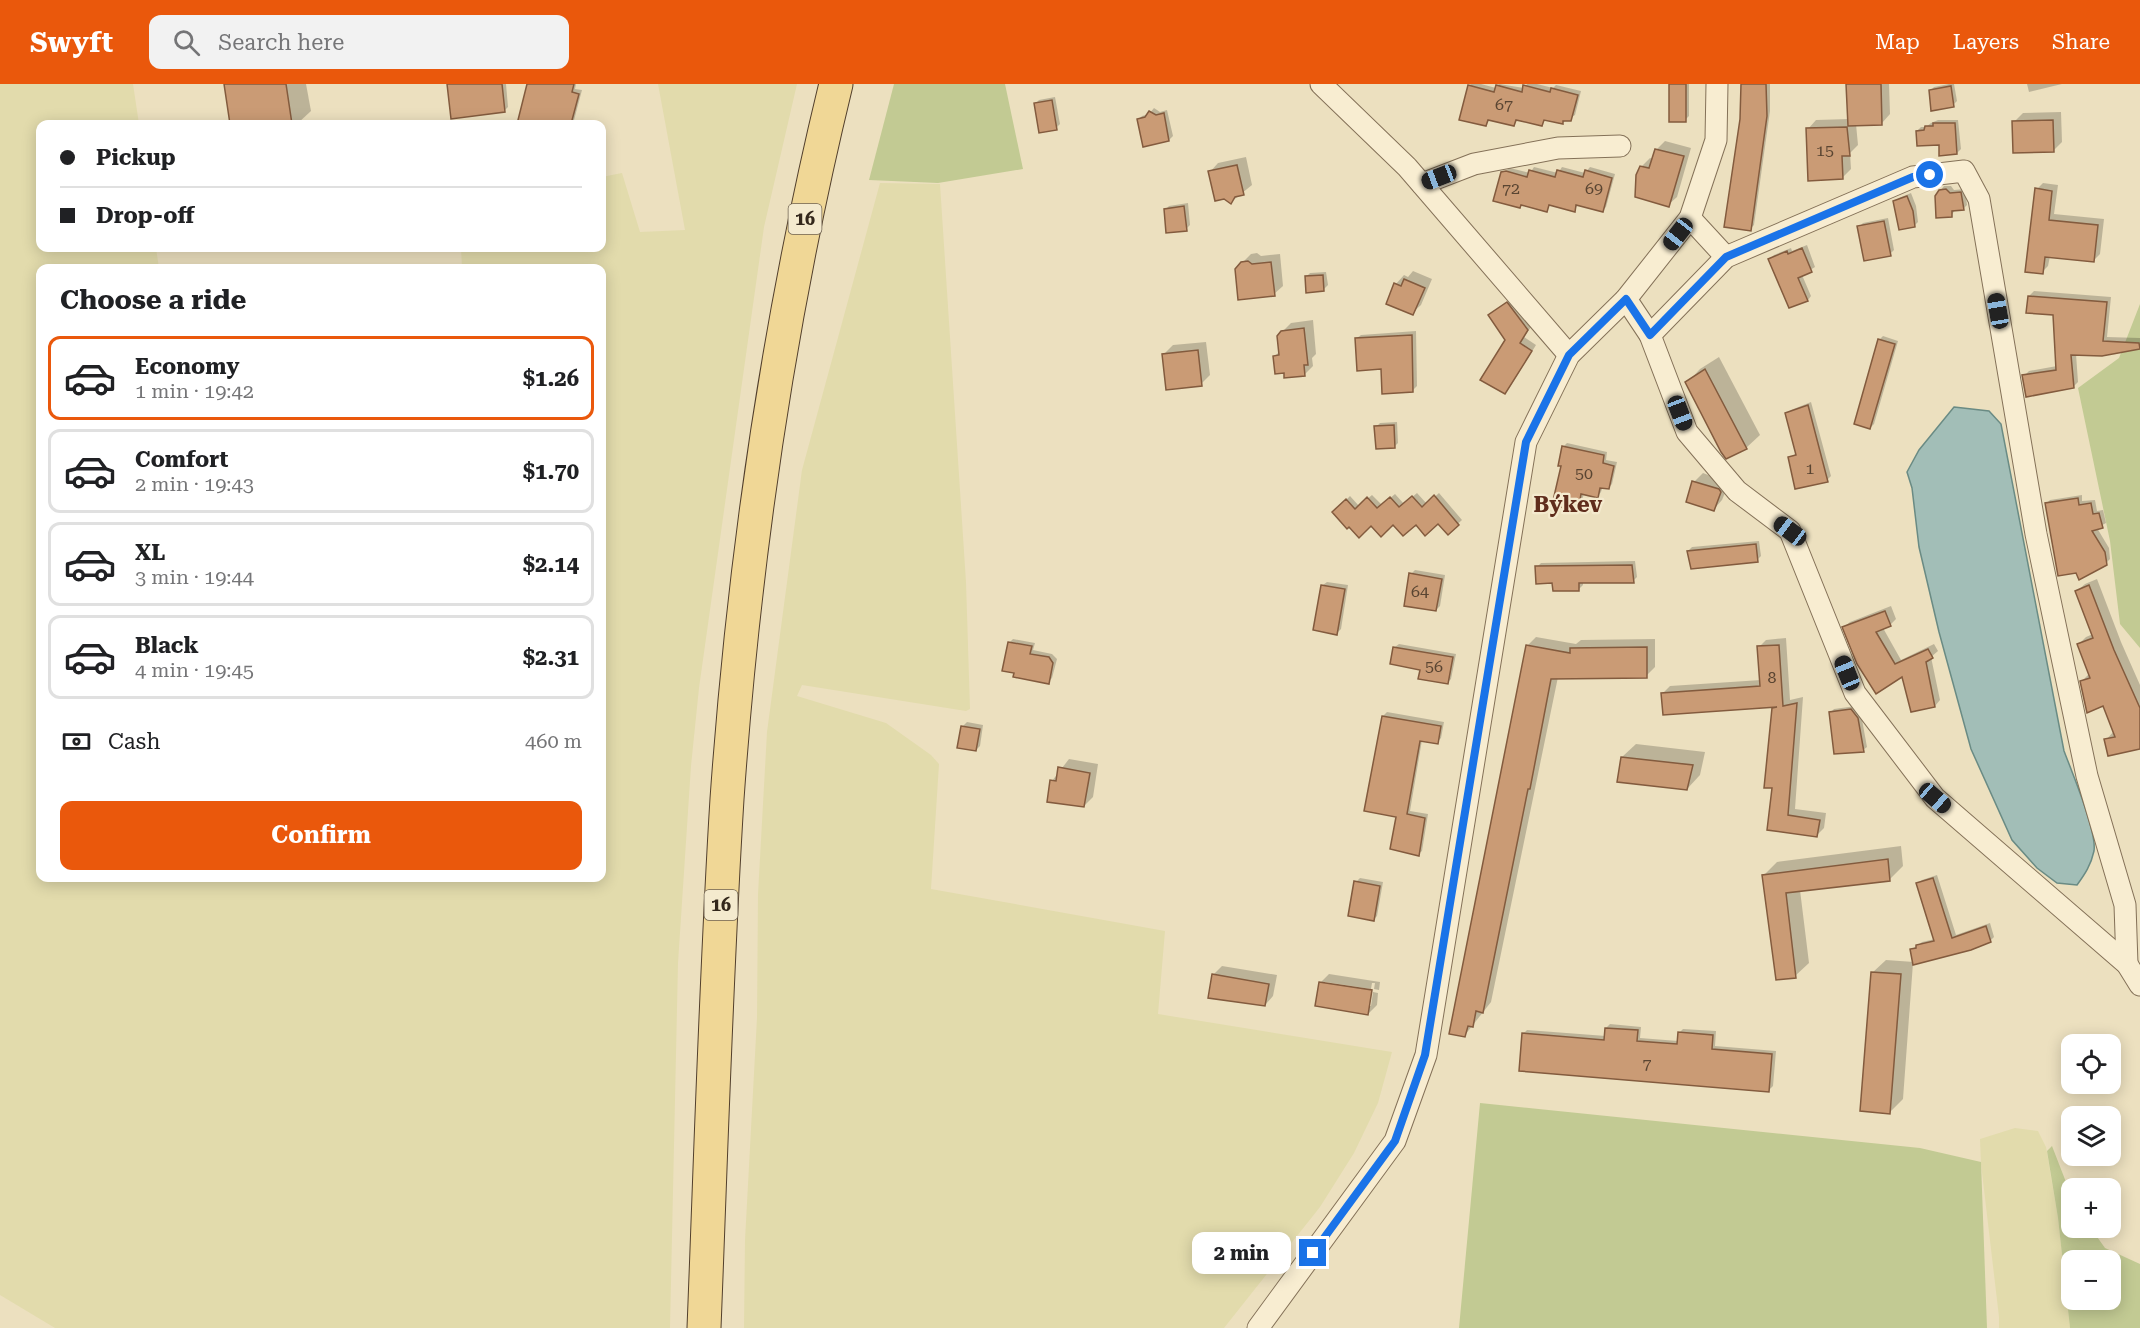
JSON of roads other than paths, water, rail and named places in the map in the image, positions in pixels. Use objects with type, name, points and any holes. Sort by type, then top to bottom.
[{"type":"main road","name":"16","points":[[704,1328],[721,900],[741,640],[760,484],[801,234],[836,84]]},
{"type":"street","points":[[1321,84],[1407,167],[1569,355]]},
{"type":"street","points":[[1258,1328],[1395,1141],[1425,1055],[1526,442],[1569,355],[1626,299],[1690,218],[1716,140],[1718,84]]},
{"type":"street","points":[[1422,184],[1474,164],[1526,154],[1558,148],[1620,146]]},
{"type":"street","points":[[1650,335],[1726,257],[1913,177],[1964,171],[1979,199],[2036,534],[2084,764],[2125,906],[2127,964]]},
{"type":"street","points":[[1690,218],[1726,257]]},
{"type":"street","points":[[1626,299],[1650,335],[1687,432],[1737,491],[1790,531],[1855,693],[1935,798],[2127,964],[2140,985]]},
{"type":"water","points":[[1954,407],[1989,411],[2001,424],[2064,751],[2083,802],[2094,842],[2091,861],[2077,885],[2057,883],[2037,868],[2012,840],[1971,749],[1939,632],[1919,547],[1912,488],[1907,472],[1919,450]]},
{"type":"district","name":"Býkev","points":[[1568,504]]}]
